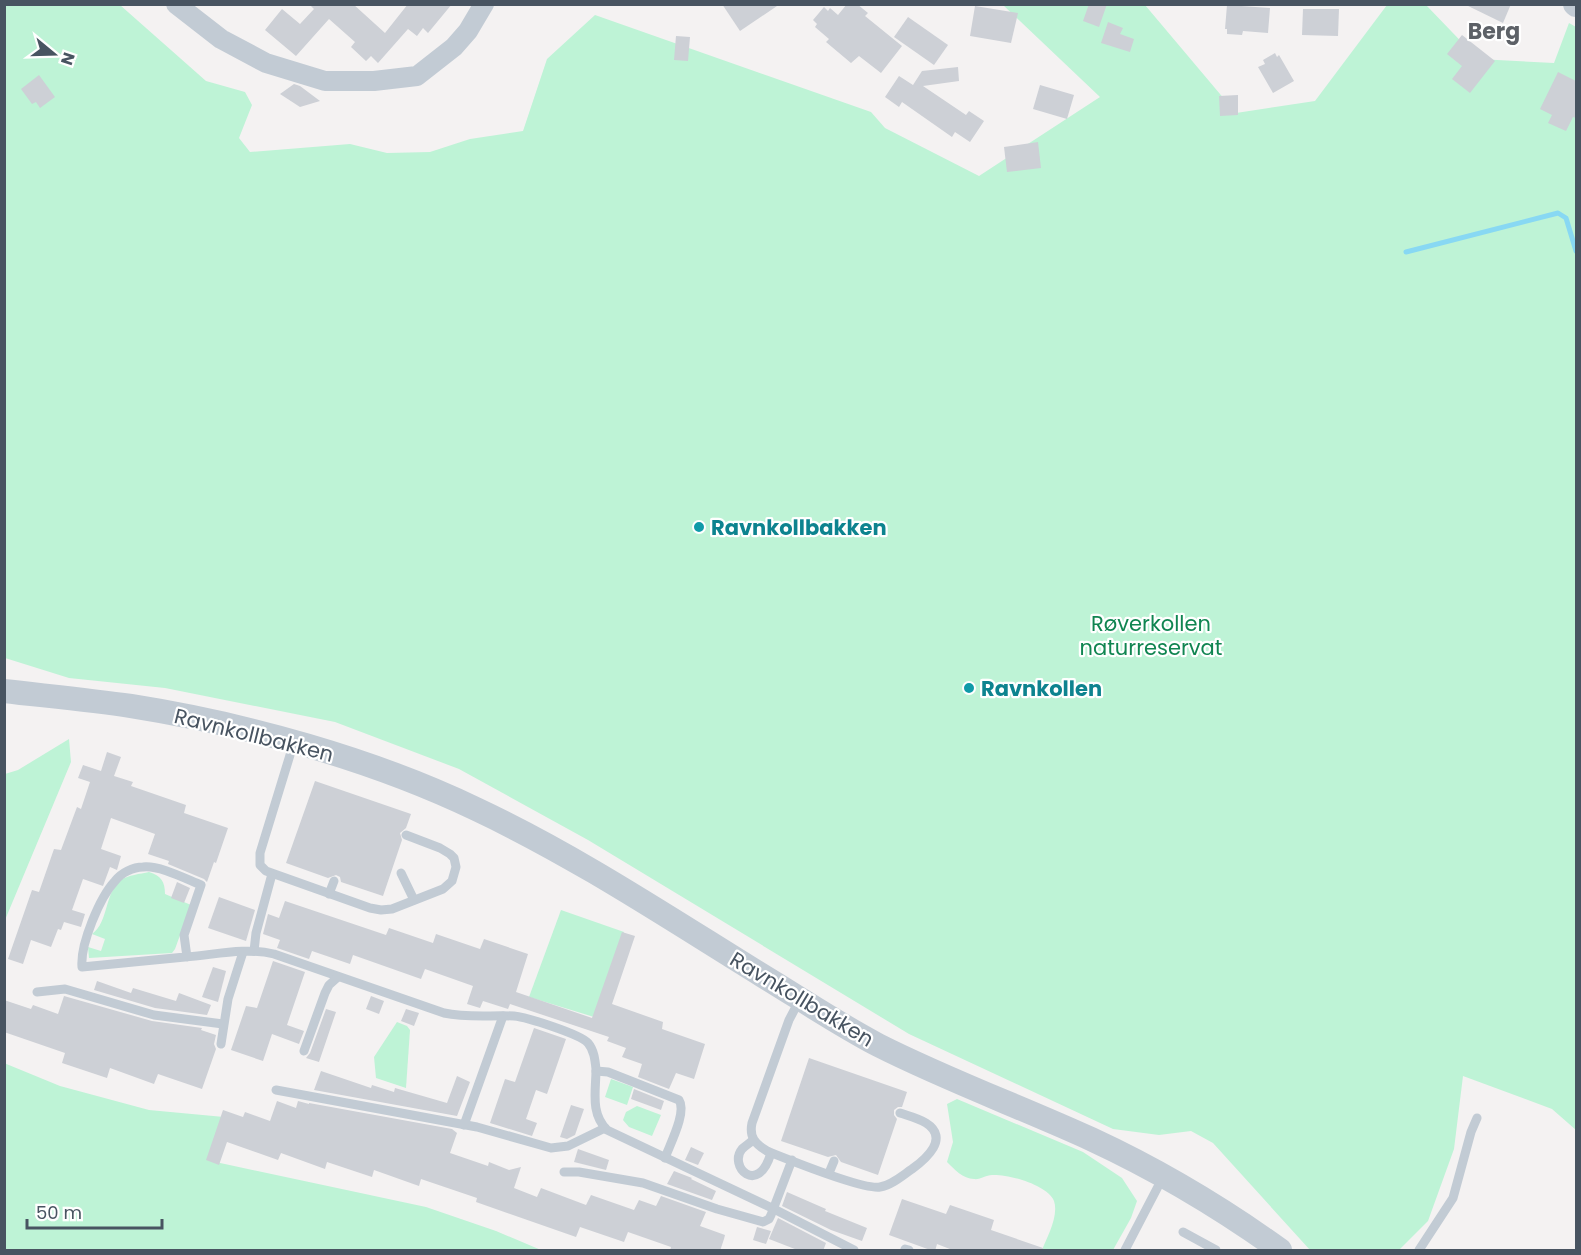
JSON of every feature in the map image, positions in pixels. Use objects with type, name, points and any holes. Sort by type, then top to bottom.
[{"type":"street","points":[[176,4],[221,39],[266,63],[325,81],[374,81],[417,76],[454,47],[468,31],[484,4]]},
{"type":"street","name":"Ravnkollbakken","points":[[4,691],[141,708],[294,742],[396,775],[476,808],[588,869],[881,1047],[1094,1140],[1164,1175],[1233,1217],[1280,1251]]},
{"type":"lane","points":[[294,742],[260,853],[261,867],[272,874],[329,894],[381,910],[392,909],[448,886],[454,877],[456,867],[454,858],[446,851],[406,835]]},
{"type":"lane","points":[[187,957],[184,935],[201,885],[145,866],[127,871],[110,887],[87,934],[81,957],[82,967],[254,951],[274,954],[444,1013],[458,1016],[523,1017],[585,1040],[594,1053],[595,1108],[597,1118],[605,1128],[614,1135],[774,1209],[854,1251]]},
{"type":"lane","points":[[401,873],[414,900]]},
{"type":"lane","points":[[254,951],[258,922],[272,874]]},
{"type":"lane","points":[[329,894],[334,881]]},
{"type":"lane","points":[[221,1044],[231,985],[243,952]]},
{"type":"lane","points":[[304,1051],[325,993],[329,985],[339,977]]},
{"type":"lane","points":[[37,992],[65,989],[154,1015],[223,1024]]},
{"type":"lane","points":[[800,999],[789,1020],[753,1123],[751,1133],[753,1140],[771,1153],[866,1186],[881,1187],[896,1180],[927,1158],[936,1143],[932,1128],[922,1121],[900,1113]]},
{"type":"lane","points":[[464,1125],[503,1016]]},
{"type":"lane","points":[[596,1071],[608,1072],[679,1100],[682,1104],[681,1114],[665,1158]]},
{"type":"lane","points":[[276,1090],[464,1125],[557,1149],[605,1128]]},
{"type":"lane","points":[[1419,1251],[1453,1198],[1476,1118]]},
{"type":"lane","points":[[753,1140],[742,1149],[740,1154],[739,1164],[744,1172],[752,1175],[761,1173],[765,1170],[771,1153]]},
{"type":"lane","points":[[564,1172],[579,1172],[643,1183],[760,1222],[769,1219],[792,1160]]},
{"type":"lane","points":[[829,1173],[834,1161]]},
{"type":"lane","points":[[1125,1251],[1164,1175]]},
{"type":"lane","points":[[1183,1232],[1216,1251]]},
{"type":"green space","name":"Røverkollen naturreservat","points":[[4,5],[120,5],[206,81],[245,92],[252,105],[239,138],[250,152],[350,144],[387,153],[430,152],[470,139],[523,131],[547,59],[595,15],[871,112],[885,128],[979,176],[1100,97],[1003,5],[1145,5],[1236,113],[1315,101],[1387,5],[1426,5],[1478,59],[1554,63],[1569,23],[1576,27],[1576,1130],[1552,1109],[1463,1076],[1454,1149],[1428,1221],[1399,1250],[1310,1250],[1213,1143],[1191,1131],[1159,1135],[1113,1129],[909,1034],[588,840],[459,769],[335,722],[165,688],[69,678],[5,658]]},
{"type":"green space","points":[[69,739],[71,762],[5,920],[5,774],[18,770]]},
{"type":"green space","points":[[149,872],[162,880],[165,894],[191,905],[175,949],[172,953],[89,958],[88,947],[101,951],[105,939],[92,934],[101,922],[116,886],[127,877]]},
{"type":"green space","points":[[561,910],[624,932],[594,1017],[529,997]]},
{"type":"green space","points":[[397,1022],[407,1026],[410,1030],[406,1088],[376,1078],[374,1057]]},
{"type":"green space","points":[[4,1063],[60,1086],[149,1110],[224,1117],[211,1161],[426,1207],[496,1231],[541,1250],[5,1250]]},
{"type":"green space","points":[[611,1079],[633,1087],[627,1105],[605,1097]]},
{"type":"green space","points":[[957,1099],[1083,1152],[1122,1178],[1137,1201],[1131,1218],[1113,1250],[1042,1250],[1055,1213],[1054,1201],[1050,1195],[1036,1185],[1008,1176],[992,1175],[970,1179],[953,1168],[947,1162],[953,1142],[947,1104]]},
{"type":"green space","points":[[637,1106],[661,1115],[652,1136],[629,1127],[623,1120],[626,1112]]},
{"type":"building","points":[[309,4],[353,4],[385,33],[408,4],[452,4],[428,33],[423,28],[417,36],[408,29],[378,63],[371,56],[366,61],[351,47],[355,42],[329,19],[296,56],[265,30],[282,9],[300,24],[314,9]]},
{"type":"building","points":[[722,4],[780,4],[740,31]]},
{"type":"building","points":[[847,4],[857,4],[868,13],[865,16],[902,46],[881,73],[859,56],[851,63],[826,42],[829,39],[815,27],[817,24],[813,20],[824,7],[828,11],[830,8],[838,15]]},
{"type":"building","points":[[1089,4],[1107,4],[1099,27],[1083,21]]},
{"type":"building","points":[[1464,4],[1511,4],[1503,23]]},
{"type":"building","points":[[1227,5],[1270,8],[1268,33],[1243,31],[1242,35],[1227,34],[1227,29],[1225,29]]},
{"type":"building","points":[[975,6],[1018,13],[1011,43],[970,36]]},
{"type":"building","points":[[1303,9],[1339,9],[1338,36],[1302,35]]},
{"type":"building","points":[[908,17],[948,45],[934,65],[894,37]]},
{"type":"building","points":[[1108,22],[1123,28],[1120,34],[1134,39],[1130,52],[1101,43]]},
{"type":"building","points":[[1462,35],[1495,61],[1470,93],[1452,79],[1462,66],[1447,54]]},
{"type":"building","points":[[676,36],[690,37],[688,61],[674,60]]},
{"type":"building","points":[[1275,53],[1277,57],[1279,55],[1294,81],[1273,93],[1258,67],[1265,64],[1263,60]]},
{"type":"building","points":[[958,67],[959,81],[923,86],[966,115],[969,111],[984,121],[970,142],[955,132],[952,137],[902,102],[899,107],[885,97],[899,76],[913,85],[922,71]]},
{"type":"building","points":[[1558,72],[1576,81],[1576,118],[1573,117],[1566,131],[1548,123],[1552,115],[1540,109]]},
{"type":"building","points":[[39,75],[55,97],[40,108],[36,102],[32,104],[21,89]]},
{"type":"building","points":[[294,84],[320,101],[300,107],[280,94]]},
{"type":"building","points":[[1040,85],[1074,95],[1067,119],[1033,109]]},
{"type":"building","points":[[1238,95],[1238,115],[1220,116],[1219,96]]},
{"type":"building","points":[[1038,142],[1041,168],[1007,172],[1004,147]]},
{"type":"building","points":[[107,752],[121,757],[114,776],[133,782],[131,786],[186,805],[184,813],[228,828],[207,882],[168,864],[169,861],[148,854],[155,834],[111,818],[101,849],[121,856],[117,870],[110,867],[103,886],[83,879],[72,910],[85,914],[81,927],[64,922],[61,930],[58,929],[51,947],[31,940],[23,964],[8,959],[32,890],[39,892],[54,849],[61,850],[77,807],[81,809],[90,782],[78,778],[83,765],[101,771]]},
{"type":"building","points":[[315,781],[411,814],[406,828],[400,833],[402,840],[383,896],[341,882],[340,877],[336,875],[328,878],[286,863]]},
{"type":"building","points":[[177,882],[190,888],[184,903],[171,898]]},
{"type":"building","points":[[219,897],[255,910],[246,941],[208,928]]},
{"type":"building","points":[[285,901],[386,935],[389,928],[433,943],[436,934],[480,949],[484,939],[528,954],[516,992],[592,1018],[622,932],[635,936],[612,1004],[663,1022],[662,1029],[705,1044],[694,1079],[676,1073],[669,1089],[638,1077],[642,1064],[622,1057],[626,1048],[607,1041],[609,1037],[510,1004],[508,1009],[483,1001],[480,1008],[467,1004],[473,986],[425,969],[421,979],[353,955],[350,964],[312,951],[309,959],[277,948],[280,940],[263,934],[268,914],[279,918]]},
{"type":"building","points":[[273,961],[305,972],[287,1025],[304,1031],[299,1044],[272,1034],[263,1061],[231,1050],[246,1006],[257,1008]]},
{"type":"building","points":[[213,967],[226,971],[218,1002],[202,997]]},
{"type":"building","points":[[97,981],[131,993],[133,988],[176,1001],[179,993],[211,1005],[207,1015],[155,1008],[94,990]]},
{"type":"building","points":[[64,996],[152,1021],[202,1028],[201,1030],[216,1035],[214,1044],[216,1049],[202,1089],[158,1074],[154,1084],[110,1068],[107,1078],[62,1063],[65,1053],[4,1032],[4,1000],[31,1009],[33,1005],[58,1014]]},
{"type":"building","points":[[371,996],[384,1001],[379,1014],[366,1009]]},
{"type":"building","points":[[326,1009],[336,1012],[319,1062],[306,1058],[310,1053]]},
{"type":"building","points":[[406,1009],[419,1013],[414,1026],[401,1021]]},
{"type":"building","points":[[534,1028],[566,1039],[547,1094],[536,1090],[526,1119],[537,1123],[532,1136],[490,1123],[505,1079],[515,1082]]},
{"type":"building","points":[[809,1058],[907,1092],[902,1107],[894,1110],[897,1119],[878,1175],[841,1162],[836,1155],[828,1157],[781,1141]]},
{"type":"building","points":[[321,1071],[371,1088],[372,1085],[394,1092],[395,1088],[447,1103],[457,1076],[470,1082],[457,1116],[314,1090]]},
{"type":"building","points":[[634,1089],[664,1101],[661,1110],[631,1099]]},
{"type":"building","points":[[277,1101],[296,1108],[298,1101],[452,1129],[457,1133],[450,1153],[488,1166],[489,1162],[509,1170],[521,1167],[514,1188],[537,1197],[541,1188],[586,1205],[591,1195],[634,1210],[639,1200],[656,1206],[661,1196],[706,1212],[700,1226],[725,1235],[724,1239],[720,1251],[670,1251],[671,1247],[628,1232],[624,1242],[580,1227],[576,1237],[476,1202],[477,1198],[421,1179],[419,1186],[374,1170],[372,1177],[327,1162],[325,1169],[281,1153],[278,1160],[227,1142],[219,1165],[206,1160],[223,1110],[243,1117],[245,1112],[270,1121]]},
{"type":"building","points":[[571,1105],[584,1109],[575,1135],[567,1139],[560,1137]]},
{"type":"building","points":[[691,1147],[704,1153],[698,1165],[685,1160]]},
{"type":"building","points":[[578,1149],[609,1160],[606,1170],[574,1162]]},
{"type":"building","points":[[674,1171],[716,1191],[712,1200],[667,1184]]},
{"type":"building","points":[[787,1192],[867,1228],[862,1241],[831,1230],[782,1206]]},
{"type":"building","points":[[902,1199],[946,1214],[950,1205],[994,1220],[991,1230],[1043,1248],[1042,1251],[955,1251],[937,1244],[933,1251],[889,1235]]},
{"type":"building","points":[[778,1218],[826,1243],[823,1251],[800,1251],[769,1239]]},
{"type":"building","points":[[757,1227],[771,1231],[766,1244],[753,1240]]},
{"type":"waterway","points":[[1406,252],[1558,213],[1566,218],[1576,251]]},
{"type":"place","name":"Ravnkollbakken","points":[[699,527]]},
{"type":"place","name":"Ravnkollen","points":[[969,688]]},
{"type":"district","name":"Berg","points":[[1494,31]]}]
